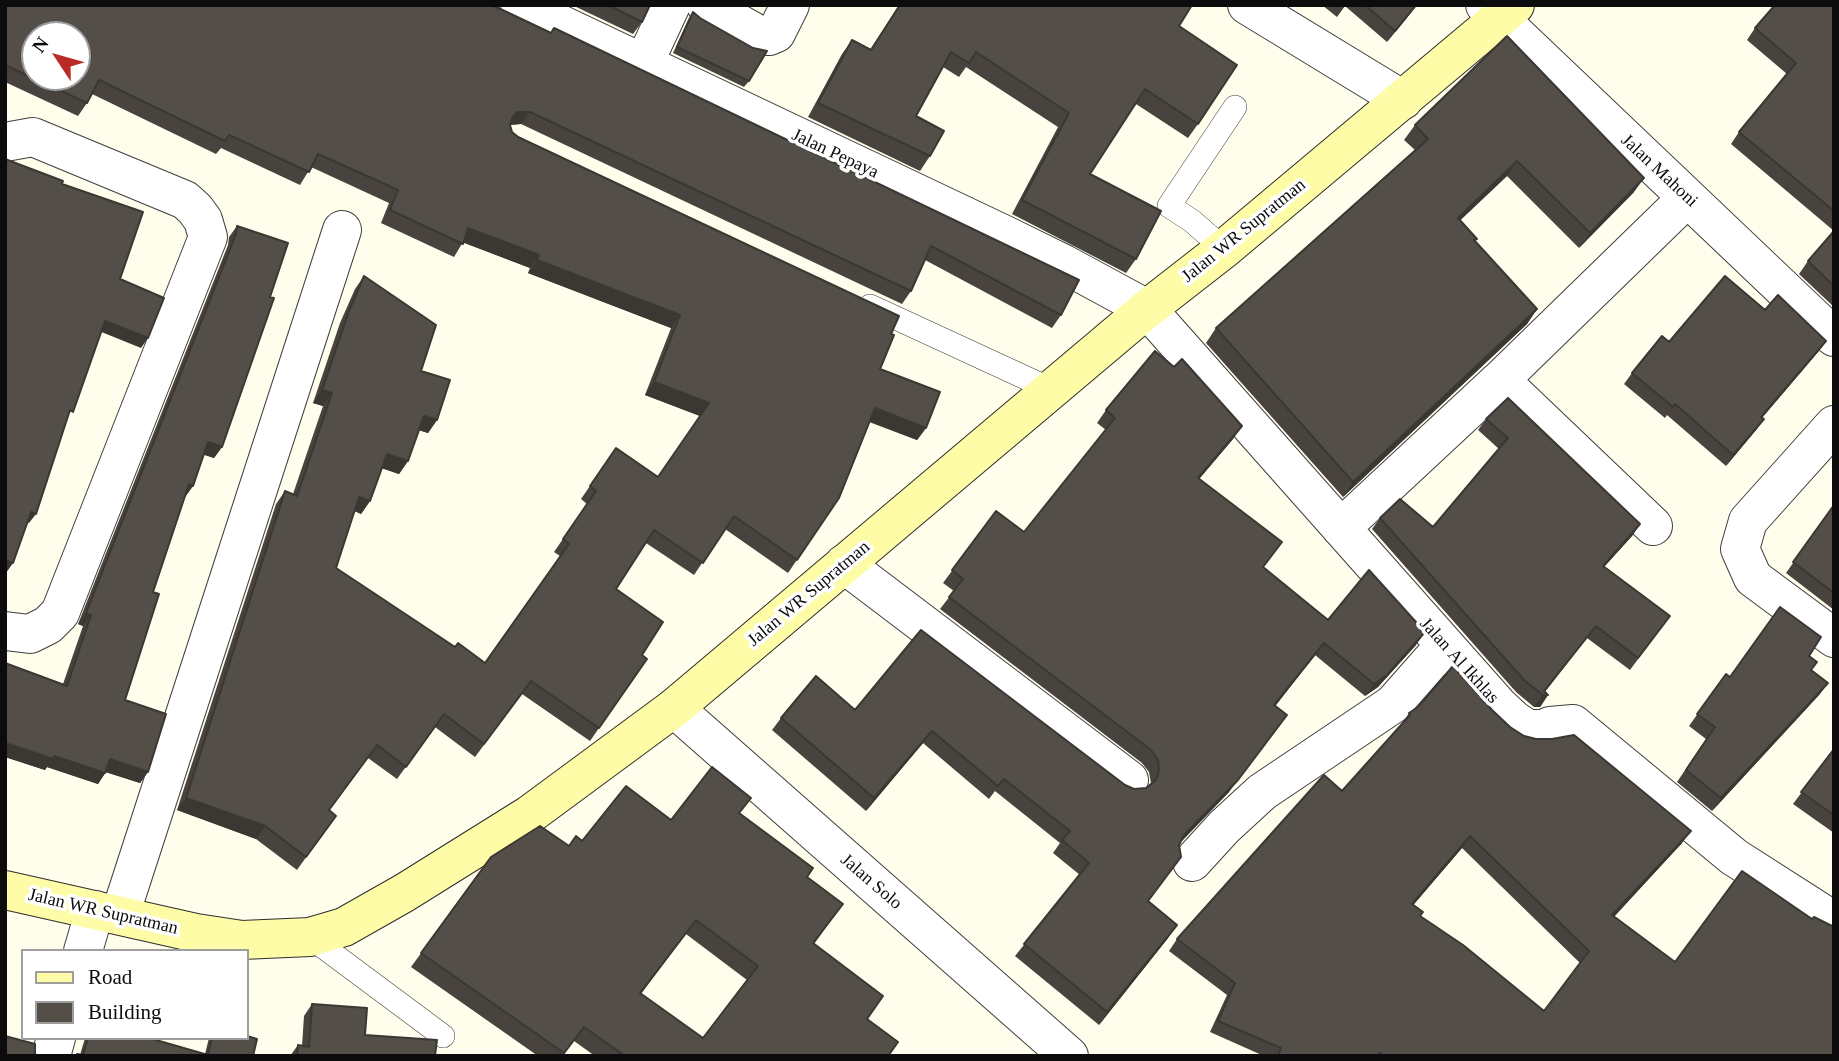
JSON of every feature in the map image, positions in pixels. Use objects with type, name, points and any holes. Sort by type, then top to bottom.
[{"type":"main road","name":"Jalan WR Supratman","points":[[5,890],[196,933],[242,940],[310,937],[344,927],[404,893],[507,829],[674,708],[1147,309],[1224,249],[1403,100],[1499,10]]},
{"type":"street","name":"Jalan Pepaya","points":[[520,5],[1052,258],[1147,309]]},
{"type":"street","points":[[644,63],[671,5]]},
{"type":"street","points":[[706,5],[760,35],[769,36],[776,33],[790,5]]},
{"type":"street","points":[[1247,5],[1403,100]]},
{"type":"street","name":"Jalan Mahoni","points":[[1499,10],[1687,198],[1834,337]]},
{"type":"street","points":[[5,142],[33,137],[185,200],[203,220],[208,237],[60,613],[48,625],[30,634],[5,631]]},
{"type":"street","points":[[1341,528],[1500,380],[1687,198]]},
{"type":"street","points":[[84,949],[108,913],[342,230]]},
{"type":"street","name":"Jalan Al Ikhlas","points":[[1147,309],[1514,720],[1528,729],[1573,724],[1734,857],[1834,921]]},
{"type":"street","points":[[1500,380],[1653,526]]},
{"type":"street","points":[[1834,425],[1748,521],[1740,549],[1753,578],[1834,638]]},
{"type":"street","points":[[844,564],[1129,780]]},
{"type":"street","points":[[1192,862],[1224,827],[1262,792],[1393,704],[1445,645]]},
{"type":"street","name":"Jalan Solo","points":[[674,708],[1069,1056]]},
{"type":"lane","points":[[1224,249],[1192,221],[1169,206],[1235,107]]},
{"type":"lane","points":[[848,295],[1052,390]]},
{"type":"lane","points":[[310,937],[443,1036]]},
{"type":"building","points":[[5,5],[492,5],[551,33],[554,28],[1079,280],[1061,315],[931,246],[911,291],[530,112],[517,112],[510,125],[512,132],[518,137],[899,316],[880,369],[940,392],[926,428],[875,408],[839,498],[797,560],[734,516],[703,563],[654,530],[616,589],[663,622],[642,655],[647,659],[599,728],[531,681],[484,744],[444,714],[406,767],[377,745],[329,810],[336,816],[306,857],[265,826],[186,798],[285,491],[297,496],[332,393],[322,390],[364,276],[436,325],[421,371],[450,380],[437,420],[424,416],[408,461],[387,454],[370,501],[359,497],[336,568],[455,647],[458,643],[485,663],[569,544],[563,539],[596,491],[590,486],[616,448],[658,477],[709,403],[654,382],[680,315],[537,260],[539,255],[468,228],[463,244],[390,210],[398,190],[318,154],[309,172],[229,135],[225,141],[99,80],[87,103],[61,91],[91,91],[91,21],[21,21],[21,72],[7,66],[5,73]]},
{"type":"building","points":[[608,5],[650,5],[642,22]]},
{"type":"building","points":[[900,5],[1192,5],[1179,26],[1237,65],[1198,124],[1145,89],[1090,174],[1161,211],[1136,259],[1022,200],[1069,113],[976,52],[969,63],[951,52],[916,116],[944,131],[930,156],[818,103],[852,40],[871,50]]},
{"type":"building","points":[[1365,5],[1416,5],[1395,31]]},
{"type":"building","points":[[1775,5],[1834,5],[1834,211],[1739,132],[1796,63],[1755,28]]},
{"type":"building","points":[[693,12],[753,48],[767,51],[749,81],[677,47]]},
{"type":"building","points":[[1507,36],[1644,178],[1590,233],[1517,161],[1458,218],[1477,239],[1474,240],[1537,309],[1353,482],[1216,328],[1428,139],[1415,125]]},
{"type":"building","points":[[5,159],[63,181],[62,184],[143,212],[120,279],[164,298],[148,338],[105,321],[73,412],[70,410],[36,514],[31,512],[13,563],[5,560]]},
{"type":"building","points":[[237,226],[288,243],[270,297],[274,298],[222,447],[208,442],[193,486],[189,484],[153,592],[159,594],[125,700],[166,714],[148,772],[110,759],[105,773],[5,743],[5,663],[67,686],[91,615],[86,613]]},
{"type":"building","points":[[1834,231],[1834,286],[1808,261]]},
{"type":"building","points":[[1725,276],[1765,310],[1778,295],[1826,341],[1761,417],[1764,419],[1733,455],[1675,404],[1673,407],[1632,373],[1662,336],[1669,342]]},
{"type":"building","points":[[1155,351],[1174,367],[1182,359],[1242,426],[1198,478],[1282,542],[1263,567],[1328,620],[1369,570],[1425,632],[1387,675],[1374,684],[1324,643],[1274,705],[1287,715],[1238,780],[1184,835],[1179,845],[1181,857],[1148,901],[1177,925],[1107,1012],[1024,944],[1089,863],[1062,840],[1070,831],[1004,779],[998,786],[932,731],[874,798],[781,718],[816,676],[855,710],[921,630],[1125,785],[1134,789],[1146,788],[1156,780],[1158,760],[1151,750],[949,597],[963,579],[952,570],[996,511],[1024,532],[1115,418],[1106,410]]},
{"type":"building","points":[[1508,398],[1640,524],[1603,566],[1670,616],[1638,658],[1596,626],[1544,691],[1548,695],[1543,695],[1524,680],[1380,518],[1400,499],[1433,527],[1508,438],[1486,419]]},
{"type":"building","points":[[1834,505],[1834,593],[1793,562]]},
{"type":"building","points":[[1780,607],[1821,637],[1809,656],[1817,662],[1811,670],[1828,683],[1721,798],[1686,770],[1715,727],[1697,714],[1726,674],[1730,677]]},
{"type":"building","points":[[1453,666],[1510,727],[1524,736],[1536,739],[1574,735],[1691,831],[1612,915],[1675,962],[1742,871],[1812,919],[1814,917],[1834,927],[1834,1056],[1385,1056],[1379,1053],[1378,1056],[1278,1056],[1281,1048],[1218,1021],[1235,983],[1177,939],[1324,775],[1342,791],[1409,713],[1418,707]],"holes":[[[1470,836],[1589,951],[1544,1011],[1463,945],[1420,916],[1423,912],[1412,904]]]},
{"type":"building","points":[[1834,749],[1834,815],[1801,792]]},
{"type":"building","points":[[712,767],[751,798],[739,813],[813,868],[807,877],[843,904],[813,943],[883,996],[867,1019],[898,1042],[888,1056],[625,1056],[584,1027],[564,1053],[421,953],[491,857],[540,826],[569,846],[576,836],[582,841],[626,786],[671,820]],"holes":[[[696,920],[758,966],[703,1038],[640,993]]]},
{"type":"building","points":[[312,1004],[367,1008],[365,1035],[437,1040],[435,1056],[297,1056],[298,1045],[309,1047]]},
{"type":"building","points":[[5,1036],[35,1044],[36,1056],[5,1056]]},
{"type":"building","points":[[248,1036],[257,1039],[253,1056],[76,1056],[83,1055],[87,1040],[156,1040],[208,1055],[212,1040],[248,1040]]}]
